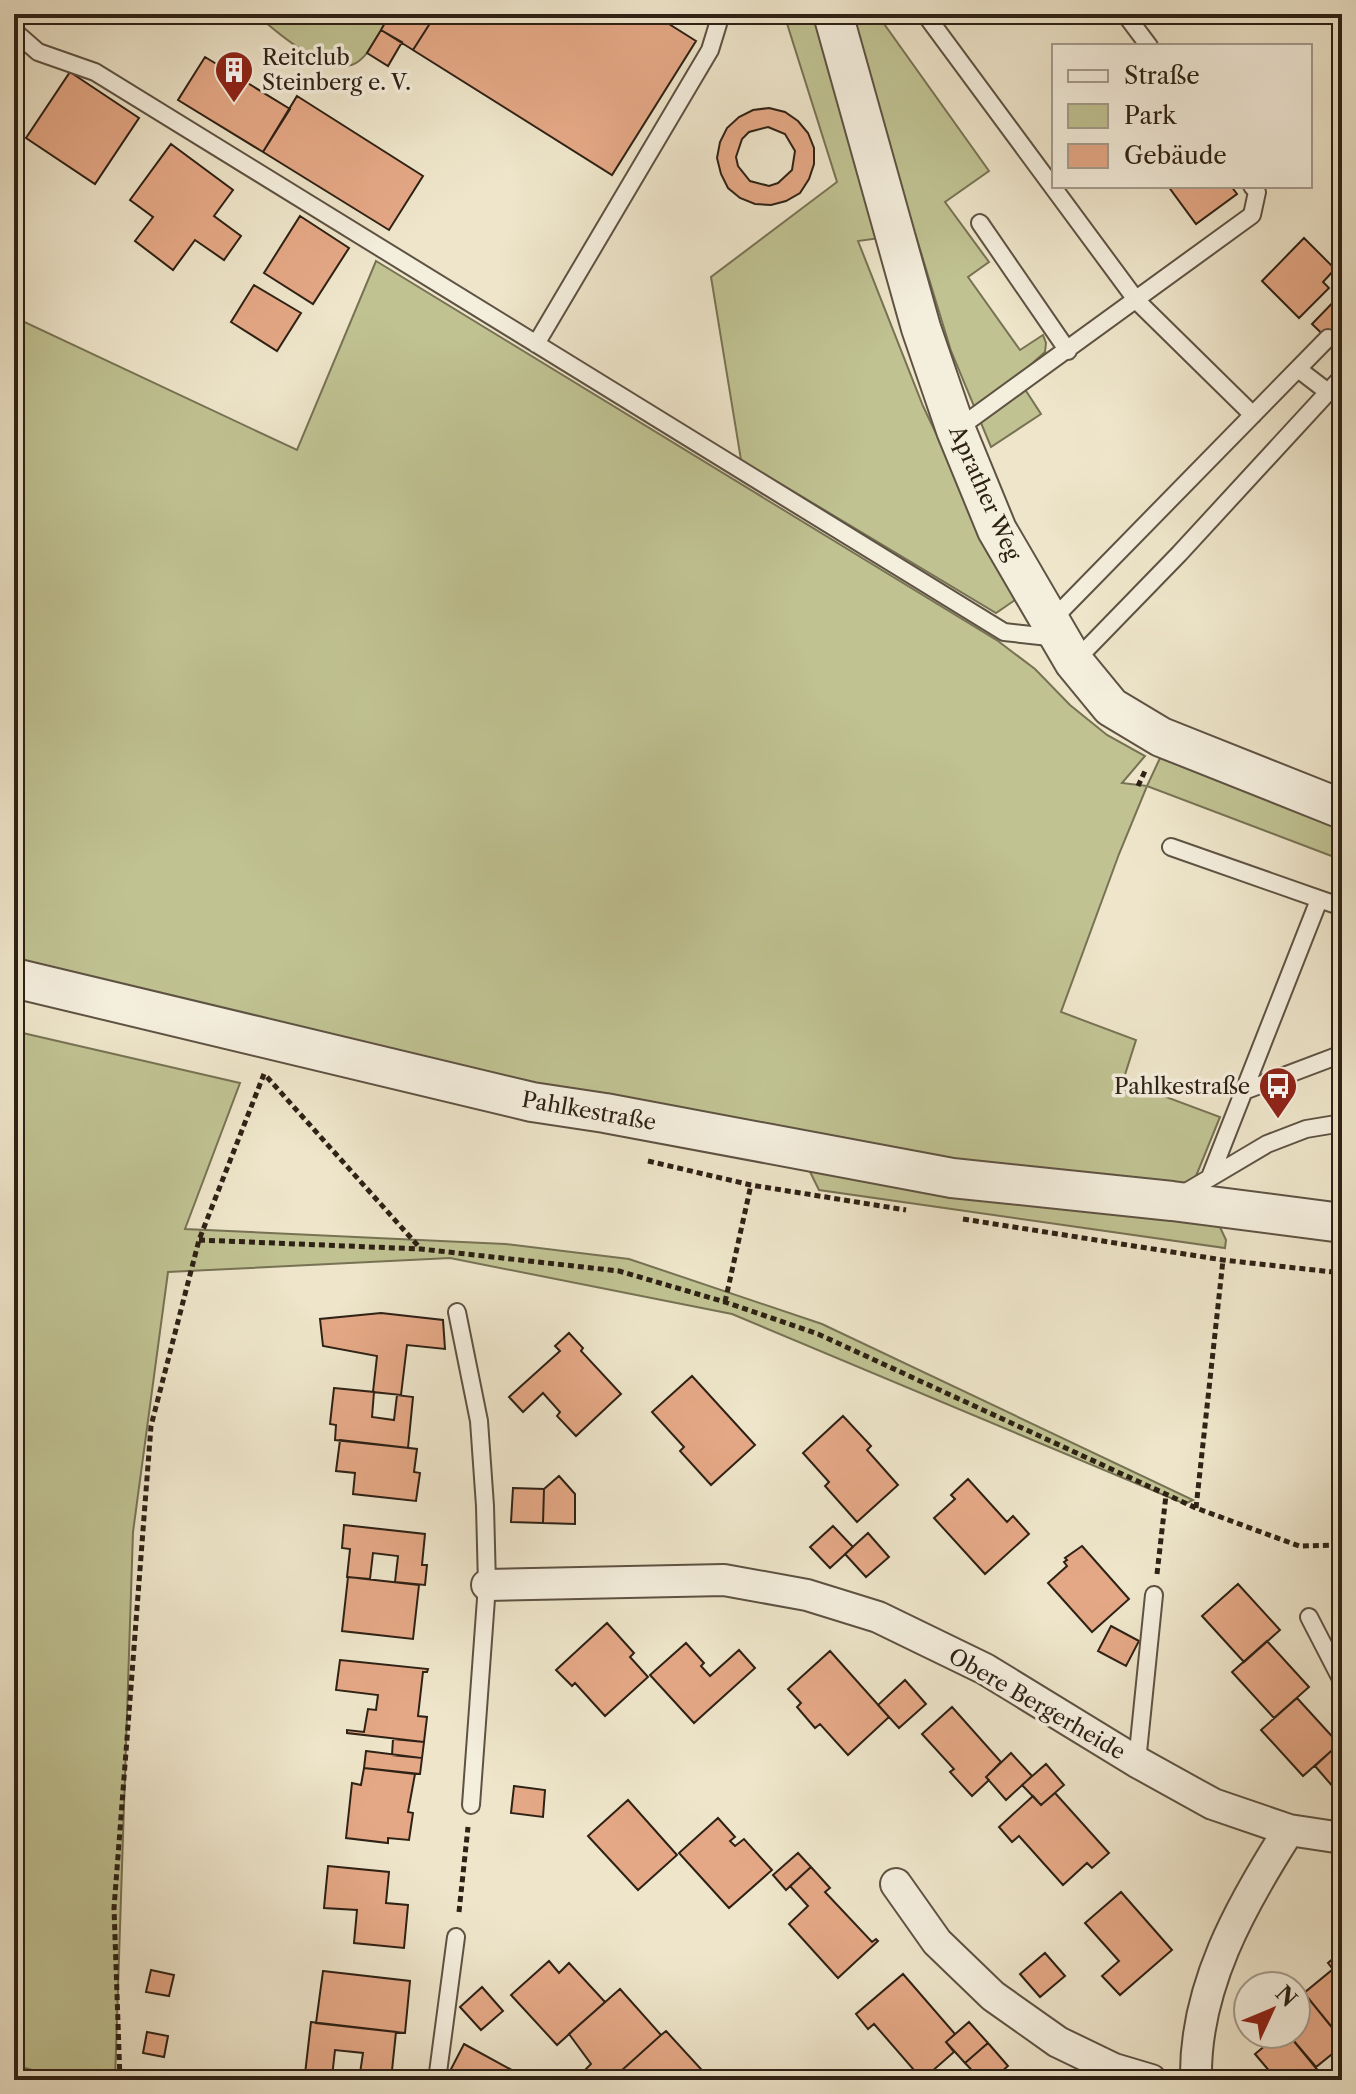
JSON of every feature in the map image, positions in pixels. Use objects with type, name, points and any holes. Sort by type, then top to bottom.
[{"type":"street","name":"Aprather Weg","points":[[833,14],[921,328],[956,430],[997,530],[1061,641],[1111,707],[1161,737],[1342,809]]},
{"type":"street","name":"Pahlkestraße","points":[[14,978],[532,1102],[952,1178],[1342,1223]]},
{"type":"street","name":"Obere Bergerheide","points":[[487,1585],[724,1580],[807,1595],[878,1617],[985,1669],[1137,1762],[1213,1804],[1289,1830],[1342,1838]]},
{"type":"street","points":[[1196,2080],[1196,2056],[1204,2009],[1218,1960],[1253,1886],[1289,1830]]},
{"type":"street","points":[[896,1884],[937,1942],[993,1996],[1058,2042],[1114,2069],[1151,2080]]},
{"type":"lane","points":[[536,344],[710,50],[718,24],[714,14]]},
{"type":"lane","points":[[925,14],[1052,186]]},
{"type":"lane","points":[[1125,14],[1148,44]]},
{"type":"lane","points":[[14,31],[38,52],[95,72],[1004,632],[1061,641],[1179,554],[1342,377]]},
{"type":"lane","points":[[1054,188],[1137,301],[1253,415]]},
{"type":"lane","points":[[956,430],[1252,215],[1257,192],[1254,188]]},
{"type":"lane","points":[[980,223],[1068,351]]},
{"type":"lane","points":[[1061,641],[1253,415],[1328,338]]},
{"type":"lane","points":[[1298,369],[1328,392]]},
{"type":"lane","points":[[1171,847],[1342,907]]},
{"type":"lane","points":[[1210,1177],[1319,900]]},
{"type":"lane","points":[[1244,1091],[1342,1054]]},
{"type":"lane","points":[[1172,1201],[1267,1144],[1306,1129],[1342,1123]]},
{"type":"lane","points":[[457,1312],[479,1421],[487,1585],[471,1805]]},
{"type":"lane","points":[[1137,1762],[1154,1595]]},
{"type":"lane","points":[[1309,1617],[1342,1681]]},
{"type":"lane","points":[[437,2080],[456,1937]]},
{"type":"path","points":[[120,2080],[114,1908],[151,1426],[199,1240],[264,1074],[421,1249]]},
{"type":"path","points":[[725,1302],[751,1185],[909,1210]]},
{"type":"path","points":[[956,1218],[1223,1260],[1342,1273]]},
{"type":"path","points":[[199,1240],[421,1249],[619,1271],[725,1302],[818,1334],[1196,1508],[1299,1546],[1342,1545]]},
{"type":"path","points":[[1196,1508],[1223,1260]]},
{"type":"path","points":[[1154,1595],[1166,1495]]},
{"type":"path","points":[[456,1937],[471,1805]]},
{"type":"path","points":[[14,2077],[26,2080]]},
{"type":"green space","points":[[256,14],[390,14],[368,51],[359,61],[348,66],[335,65],[305,52]]},
{"type":"green space","points":[[784,14],[877,14],[989,171],[945,202],[989,262],[968,277],[1020,350],[1043,335],[1046,343],[1045,352],[1017,377],[1041,414],[991,447],[951,351],[915,233],[858,241],[923,406],[1015,600],[996,613],[741,460],[711,277],[837,182]]},
{"type":"green space","points":[[376,261],[998,641],[1035,669],[1070,705],[1107,735],[1145,756],[1122,783],[1147,786],[1061,1012],[1136,1040],[1123,1081],[1220,1117],[1196,1176],[1226,1240],[1225,1248],[819,1190],[789,1129],[560,1095],[14,960],[14,317],[297,450]]},
{"type":"green space","points":[[1160,758],[1342,829],[1342,860],[1147,786]]},
{"type":"green space","points":[[14,1031],[240,1083],[185,1229],[505,1244],[629,1259],[822,1324],[1193,1500],[1185,1504],[732,1314],[450,1258],[168,1272],[133,1532],[115,2080],[69,2080],[14,2065]]},
{"type":"building","points":[[390,14],[436,14],[413,50],[381,30]]},
{"type":"building","points":[[436,14],[653,14],[696,41],[612,175],[413,50]]},
{"type":"building","points":[[381,30],[402,42],[388,66],[367,53]]},
{"type":"building","name":"Reitclub Steinberg e. V.","points":[[205,57],[290,109],[263,152],[178,100]]},
{"type":"building","points":[[70,72],[139,118],[95,184],[26,138]]},
{"type":"building","points":[[297,96],[423,176],[389,230],[263,152]]},
{"type":"building","points":[[769,108],[785,112],[808,133],[814,148],[814,164],[809,179],[800,193],[786,201],[771,205],[755,204],[740,198],[728,188],[721,174],[717,158],[727,128],[753,110]],"holes":[[[768,127],[785,134],[795,151],[792,170],[778,183],[769,186],[750,181],[738,166],[736,157],[742,139],[749,132]]]},
{"type":"building","points":[[171,144],[233,190],[214,216],[241,236],[224,260],[195,240],[173,270],[135,241],[153,217],[130,200]]},
{"type":"building","points":[[1169,188],[1232,188],[1237,194],[1196,224]]},
{"type":"building","points":[[300,216],[349,248],[313,304],[264,273]]},
{"type":"building","points":[[1304,238],[1335,269],[1323,282],[1329,288],[1299,318],[1262,281]]},
{"type":"building","points":[[254,285],[301,313],[277,351],[231,322]]},
{"type":"building","points":[[1342,293],[1342,353],[1312,324]]},
{"type":"building","points":[[381,1313],[443,1320],[445,1349],[407,1345],[401,1395],[373,1392],[377,1356],[323,1346],[320,1319]]},
{"type":"building","points":[[569,1333],[583,1348],[581,1351],[621,1394],[576,1436],[557,1416],[560,1412],[543,1393],[523,1412],[509,1397],[560,1351],[555,1346]]},
{"type":"building","points":[[692,1376],[755,1445],[711,1485],[680,1451],[684,1447],[652,1412]]},
{"type":"building","points":[[334,1388],[374,1392],[372,1417],[394,1420],[397,1395],[413,1397],[408,1448],[335,1440],[336,1425],[330,1424]]},
{"type":"building","points":[[843,1416],[871,1446],[867,1450],[898,1485],[857,1522],[825,1486],[829,1482],[803,1453]]},
{"type":"building","points":[[340,1440],[417,1449],[414,1472],[420,1473],[416,1501],[353,1494],[355,1473],[336,1471]]},
{"type":"building","points":[[559,1476],[575,1494],[575,1524],[543,1523],[544,1489]]},
{"type":"building","points":[[968,1479],[1007,1522],[1013,1516],[1029,1534],[985,1574],[934,1518],[955,1499],[951,1495]]},
{"type":"building","points":[[513,1488],[544,1489],[543,1523],[511,1522]]},
{"type":"building","points":[[344,1525],[425,1534],[422,1565],[427,1565],[425,1585],[395,1582],[398,1556],[373,1553],[370,1579],[347,1577],[350,1549],[342,1548]]},
{"type":"building","points":[[833,1526],[853,1547],[830,1568],[810,1547]]},
{"type":"building","points":[[868,1533],[889,1557],[866,1577],[845,1554]]},
{"type":"building","points":[[1082,1546],[1129,1599],[1092,1632],[1048,1583],[1067,1566],[1065,1558]]},
{"type":"building","points":[[348,1577],[419,1585],[413,1639],[342,1631]]},
{"type":"building","points":[[1238,1584],[1280,1630],[1244,1662],[1202,1616]]},
{"type":"building","points":[[607,1623],[634,1653],[630,1657],[648,1677],[605,1716],[575,1683],[572,1686],[556,1670]]},
{"type":"building","points":[[1111,1626],[1139,1641],[1126,1666],[1098,1651]]},
{"type":"building","points":[[1267,1641],[1309,1687],[1274,1718],[1232,1672]]},
{"type":"building","points":[[686,1643],[704,1663],[701,1666],[710,1676],[739,1650],[755,1668],[694,1723],[650,1675]]},
{"type":"building","points":[[830,1651],[889,1717],[848,1755],[820,1724],[815,1728],[797,1707],[801,1703],[788,1689]]},
{"type":"building","points":[[340,1660],[428,1669],[423,1672],[418,1716],[427,1717],[424,1742],[347,1733],[347,1730],[364,1732],[368,1709],[376,1710],[378,1695],[336,1690]]},
{"type":"building","points":[[905,1680],[926,1704],[899,1728],[878,1705]]},
{"type":"building","points":[[1297,1698],[1339,1744],[1303,1776],[1261,1730]]},
{"type":"building","points":[[952,1707],[1001,1762],[986,1777],[989,1780],[972,1796],[950,1772],[954,1769],[922,1734]]},
{"type":"building","points":[[393,1739],[424,1742],[422,1758],[392,1755]]},
{"type":"building","points":[[1342,1741],[1342,1780],[1334,1788],[1315,1766]]},
{"type":"building","points":[[366,1751],[422,1758],[420,1774],[364,1768]]},
{"type":"building","points":[[1011,1753],[1032,1776],[1006,1800],[986,1777]]},
{"type":"building","points":[[1046,1764],[1064,1785],[1041,1805],[1022,1785]]},
{"type":"building","points":[[364,1768],[415,1774],[408,1812],[413,1813],[409,1840],[388,1838],[388,1843],[346,1838],[352,1783],[361,1785]]},
{"type":"building","points":[[514,1786],[545,1790],[543,1817],[511,1813]]},
{"type":"building","points":[[1055,1793],[1109,1853],[1092,1868],[1087,1863],[1063,1885],[1019,1836],[1012,1842],[999,1827],[1033,1796],[1041,1805]]},
{"type":"building","points":[[628,1800],[677,1855],[638,1890],[588,1836]]},
{"type":"building","points":[[718,1818],[735,1837],[730,1841],[735,1846],[744,1839],[772,1870],[729,1908],[679,1853]]},
{"type":"building","points":[[798,1853],[811,1867],[786,1890],[773,1875]]},
{"type":"building","points":[[328,1866],[389,1872],[386,1903],[408,1905],[404,1948],[354,1943],[357,1910],[324,1908]]},
{"type":"building","points":[[811,1867],[830,1888],[825,1892],[872,1942],[878,1941],[838,1978],[789,1924],[808,1906],[790,1886]]},
{"type":"building","points":[[1121,1892],[1172,1950],[1120,1995],[1102,1976],[1119,1961],[1085,1923]]},
{"type":"building","points":[[1342,1951],[1342,1981],[1328,1963]]},
{"type":"building","points":[[1045,1953],[1065,1976],[1040,1997],[1020,1974]]},
{"type":"building","points":[[549,1961],[559,1973],[569,1963],[605,2002],[557,2045],[511,1995]]},
{"type":"building","points":[[151,1970],[174,1975],[169,1996],[146,1992]]},
{"type":"building","points":[[1332,1970],[1342,1981],[1340,2037],[1312,2003],[1312,1986]]},
{"type":"building","points":[[323,1971],[410,1981],[405,2033],[316,2023]]},
{"type":"building","points":[[903,1974],[955,2034],[946,2042],[954,2052],[922,2080],[918,2080],[921,2078],[874,2024],[868,2029],[856,2014]]},
{"type":"building","points":[[482,1987],[503,2011],[481,2030],[460,2007]]},
{"type":"building","points":[[620,1989],[661,2035],[611,2080],[575,2080],[591,2064],[569,2034]]},
{"type":"building","points":[[1312,2003],[1342,2040],[1342,2046],[1316,2067],[1302,2050],[1312,2050]]},
{"type":"building","points":[[311,2022],[396,2032],[391,2080],[359,2080],[363,2053],[335,2050],[332,2077],[305,2074]]},
{"type":"building","points":[[969,2022],[988,2043],[965,2063],[946,2042]]},
{"type":"building","points":[[666,2031],[711,2080],[611,2080],[661,2035]]},
{"type":"building","points":[[147,2032],[168,2036],[164,2057],[143,2053]]},
{"type":"building","points":[[988,2043],[1008,2066],[992,2080],[981,2080],[965,2063]]},
{"type":"building","points":[[464,2044],[530,2080],[466,2080],[450,2071]]},
{"type":"building","points":[[1260,2050],[1301,2050],[1320,2073],[1312,2080],[1277,2080],[1255,2054]]},
{"type":"building","points":[[313,2075],[336,2078],[336,2080],[312,2080]]},
{"type":"place","name":"Reitclub Steinberg e. V.","points":[[234,104]]},
{"type":"place","name":"Pahlkestraße","points":[[1278,1120]]}]
